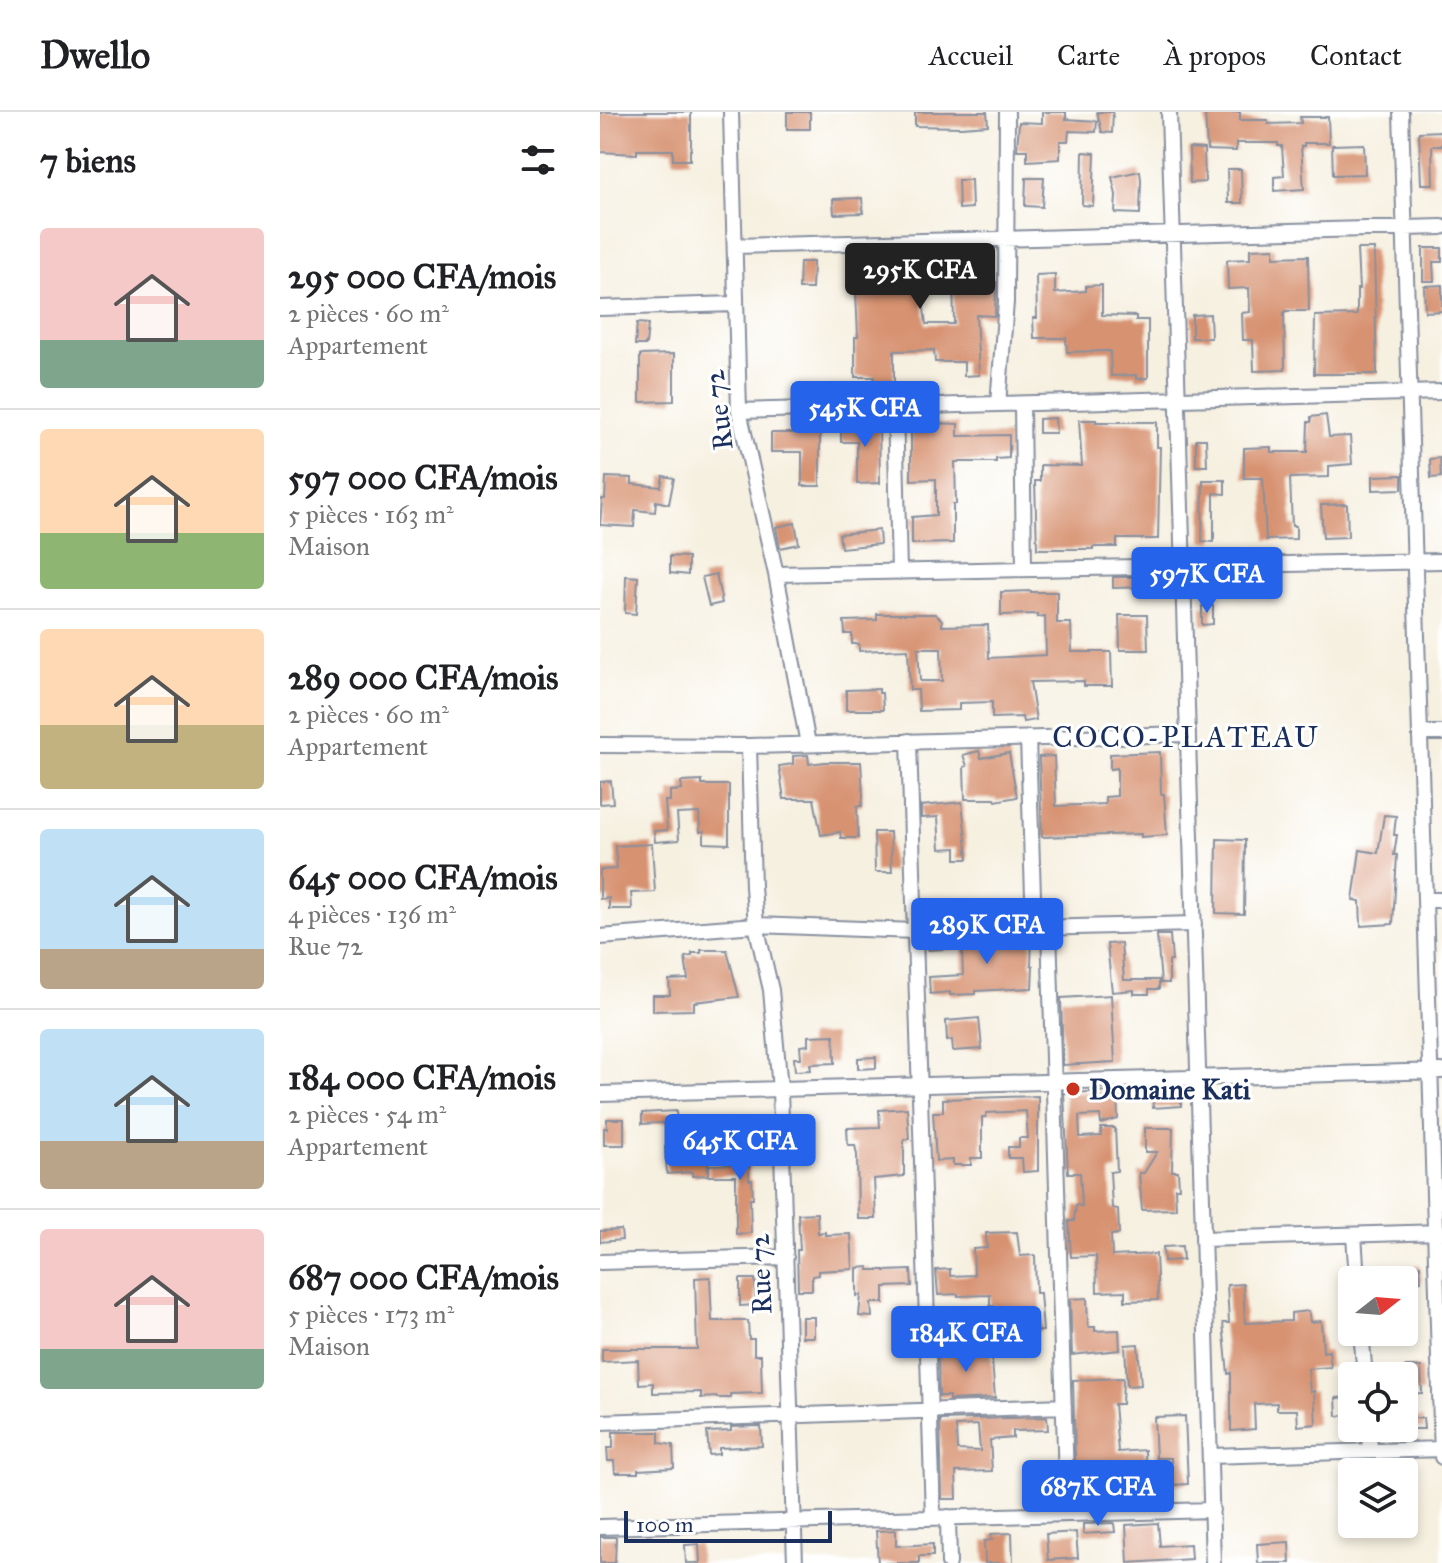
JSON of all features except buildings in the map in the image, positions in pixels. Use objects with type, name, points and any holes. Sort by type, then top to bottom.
[{"type":"street","name":"Rue 72","points":[[731,112],[739,411],[776,574],[808,744]]},
{"type":"street","points":[[998,404],[1005,317],[1007,112]]},
{"type":"street","points":[[1169,112],[1213,1563]]},
{"type":"street","points":[[1401,112],[1425,900],[1436,1071],[1442,1457]]},
{"type":"street","points":[[735,246],[1442,227]]},
{"type":"street","points":[[600,308],[736,304]]},
{"type":"street","points":[[739,411],[1442,392]]},
{"type":"street","points":[[1022,404],[1024,569]]},
{"type":"street","points":[[895,407],[899,572]]},
{"type":"street","points":[[776,574],[1442,561]]},
{"type":"street","points":[[1420,733],[1442,733]]},
{"type":"street","points":[[600,745],[749,746],[1188,734]]},
{"type":"street","points":[[1028,738],[1054,1082],[1067,1514]]},
{"type":"street","points":[[909,741],[930,1411],[940,1517],[949,1563]]},
{"type":"street","name":"Rue 72","points":[[749,746],[756,925],[771,990],[780,1089],[795,1563]]},
{"type":"street","points":[[1425,900],[1442,900]]},
{"type":"street","points":[[600,937],[756,925],[915,931],[1194,924]]},
{"type":"street","points":[[600,1094],[1436,1071]]},
{"type":"street","points":[[1203,1239],[1439,1232]]},
{"type":"street","points":[[1354,1235],[1356,1266]]},
{"type":"street","points":[[600,1262],[786,1257]]},
{"type":"street","points":[[600,1422],[1064,1406]]},
{"type":"street","points":[[1370,1442],[1370,1451]]},
{"type":"street","points":[[1210,1456],[1442,1449]]},
{"type":"street","points":[[600,1527],[1212,1510]]},
{"type":"place","name":"Domaine Kati","points":[[1073,1089]]},
{"type":"district","name":"COCO-PLATEAU","points":[[1186,737]]}]
